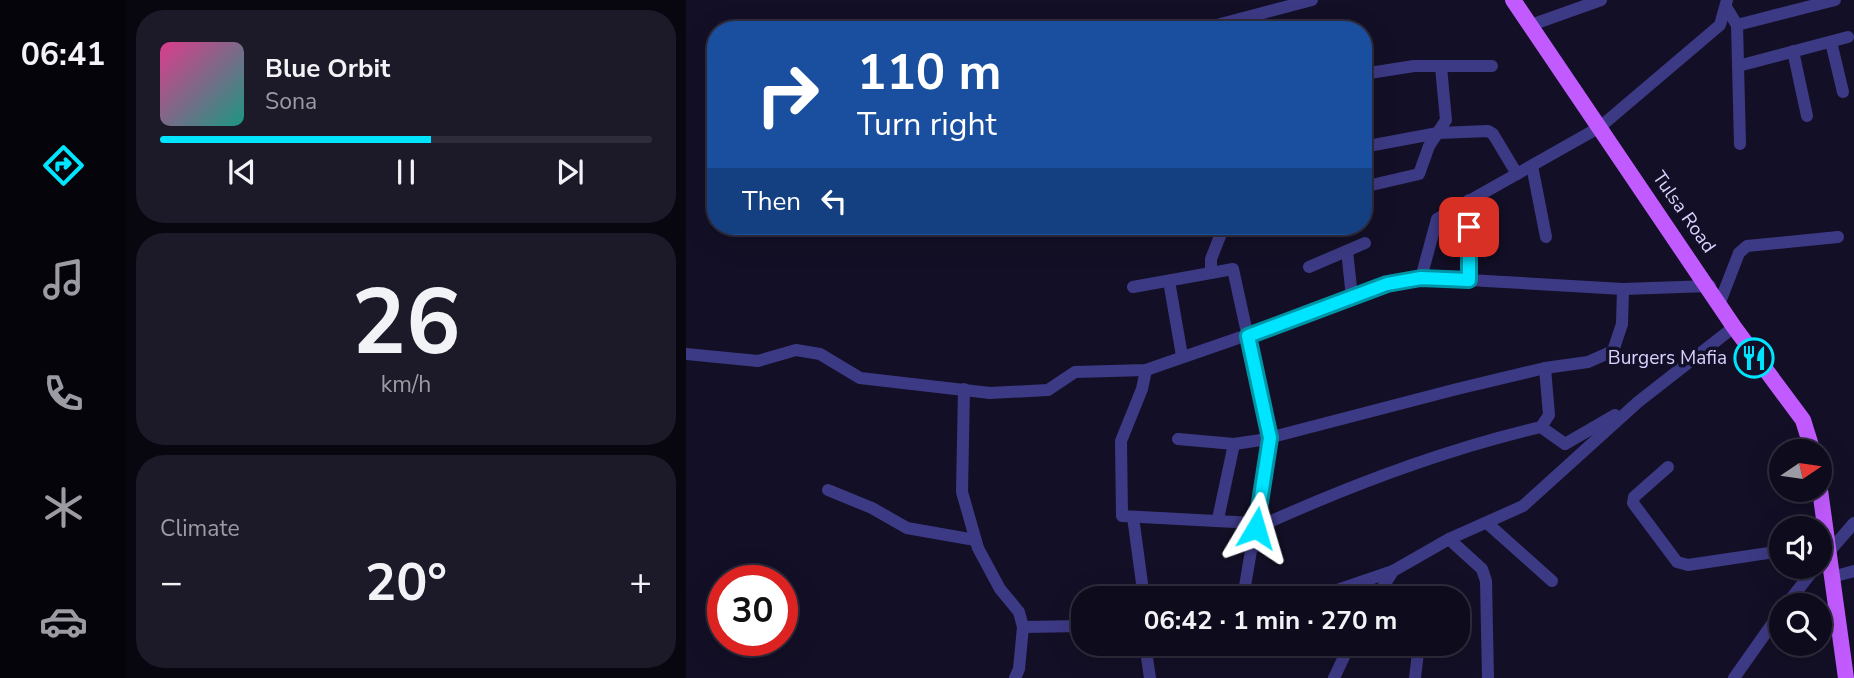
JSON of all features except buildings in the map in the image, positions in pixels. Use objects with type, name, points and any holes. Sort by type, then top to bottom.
[{"type":"main road","name":"Tulsa Road","points":[[1513,0],[1710,286],[1734,327],[1803,420],[1809,439]]},
{"type":"main road","points":[[1832,576],[1848,669]]},
{"type":"street","points":[[1232,21],[1312,0]]},
{"type":"street","points":[[1531,25],[1601,0]]},
{"type":"street","points":[[1737,25],[1836,0]]},
{"type":"street","points":[[1727,4],[1737,25],[1741,144]]},
{"type":"street","points":[[1421,278],[1437,219],[1600,127],[1720,25],[1727,4]]},
{"type":"street","points":[[1738,66],[1848,37]]},
{"type":"street","points":[[1831,41],[1843,92]]},
{"type":"street","points":[[1793,51],[1807,116]]},
{"type":"street","points":[[1372,72],[1396,68],[1492,66]]},
{"type":"street","points":[[1372,185],[1419,174],[1446,120],[1441,67]]},
{"type":"street","points":[[1372,145],[1438,133],[1488,131],[1493,134],[1517,174]]},
{"type":"street","points":[[1532,166],[1546,237]]},
{"type":"street","points":[[1469,200],[1469,280]]},
{"type":"street","points":[[1211,273],[1211,259],[1220,235]]},
{"type":"street","points":[[1720,302],[1740,253],[1747,246],[1838,237]]},
{"type":"street","points":[[1309,267],[1365,243]]},
{"type":"street","points":[[1347,251],[1352,297]]},
{"type":"street","points":[[1133,287],[1233,269],[1270,438],[1244,586]]},
{"type":"street","points":[[686,354],[758,361],[796,349],[820,354],[860,378],[990,393],[1048,390],[1075,372],[1146,370],[1248,336],[1387,284],[1421,278],[1623,289],[1710,286]]},
{"type":"street","points":[[1168,281],[1182,356]]},
{"type":"street","points":[[1178,439],[1234,444],[1270,438],[1545,368],[1588,362],[1614,351],[1622,324],[1623,289]]},
{"type":"street","points":[[1349,586],[1393,571],[1449,539],[1522,506],[1638,402],[1734,327]]},
{"type":"street","points":[[1146,370],[1142,389],[1121,441],[1122,516],[1218,519],[1255,526],[1342,489],[1493,438],[1541,427],[1549,415],[1545,368]]},
{"type":"street","points":[[964,389],[962,492],[975,540],[1000,589],[1013,601],[1023,627],[1020,669],[1015,678]]},
{"type":"street","points":[[1541,427],[1565,444],[1638,402]]},
{"type":"street","points":[[1218,519],[1234,444]]},
{"type":"street","points":[[1668,467],[1634,497],[1633,503],[1677,562],[1688,565],[1769,553]]},
{"type":"street","points":[[828,491],[872,508],[907,528],[975,540]]},
{"type":"street","points":[[1133,517],[1142,586]]},
{"type":"street","points":[[1487,523],[1552,581]]},
{"type":"street","points":[[1832,543],[1854,523]]},
{"type":"street","points":[[1449,539],[1482,569],[1486,581],[1488,678]]},
{"type":"street","points":[[1384,586],[1393,571]]},
{"type":"street","points":[[1832,576],[1854,571]]},
{"type":"street","points":[[1795,593],[1806,579]]},
{"type":"street","points":[[1023,627],[1071,626]]},
{"type":"street","points":[[1734,678],[1769,628]]},
{"type":"street","points":[[1147,656],[1150,678]]},
{"type":"street","points":[[1334,678],[1344,656]]},
{"type":"street","points":[[1416,678],[1418,656]]},
{"type":"place","name":"Burgers Mafia","points":[[1754,358]]},
{"type":"route","points":[[1256,528],[1254,523],[1270,438],[1248,336],[1387,284],[1421,278],[1469,280],[1469,227]]}]
